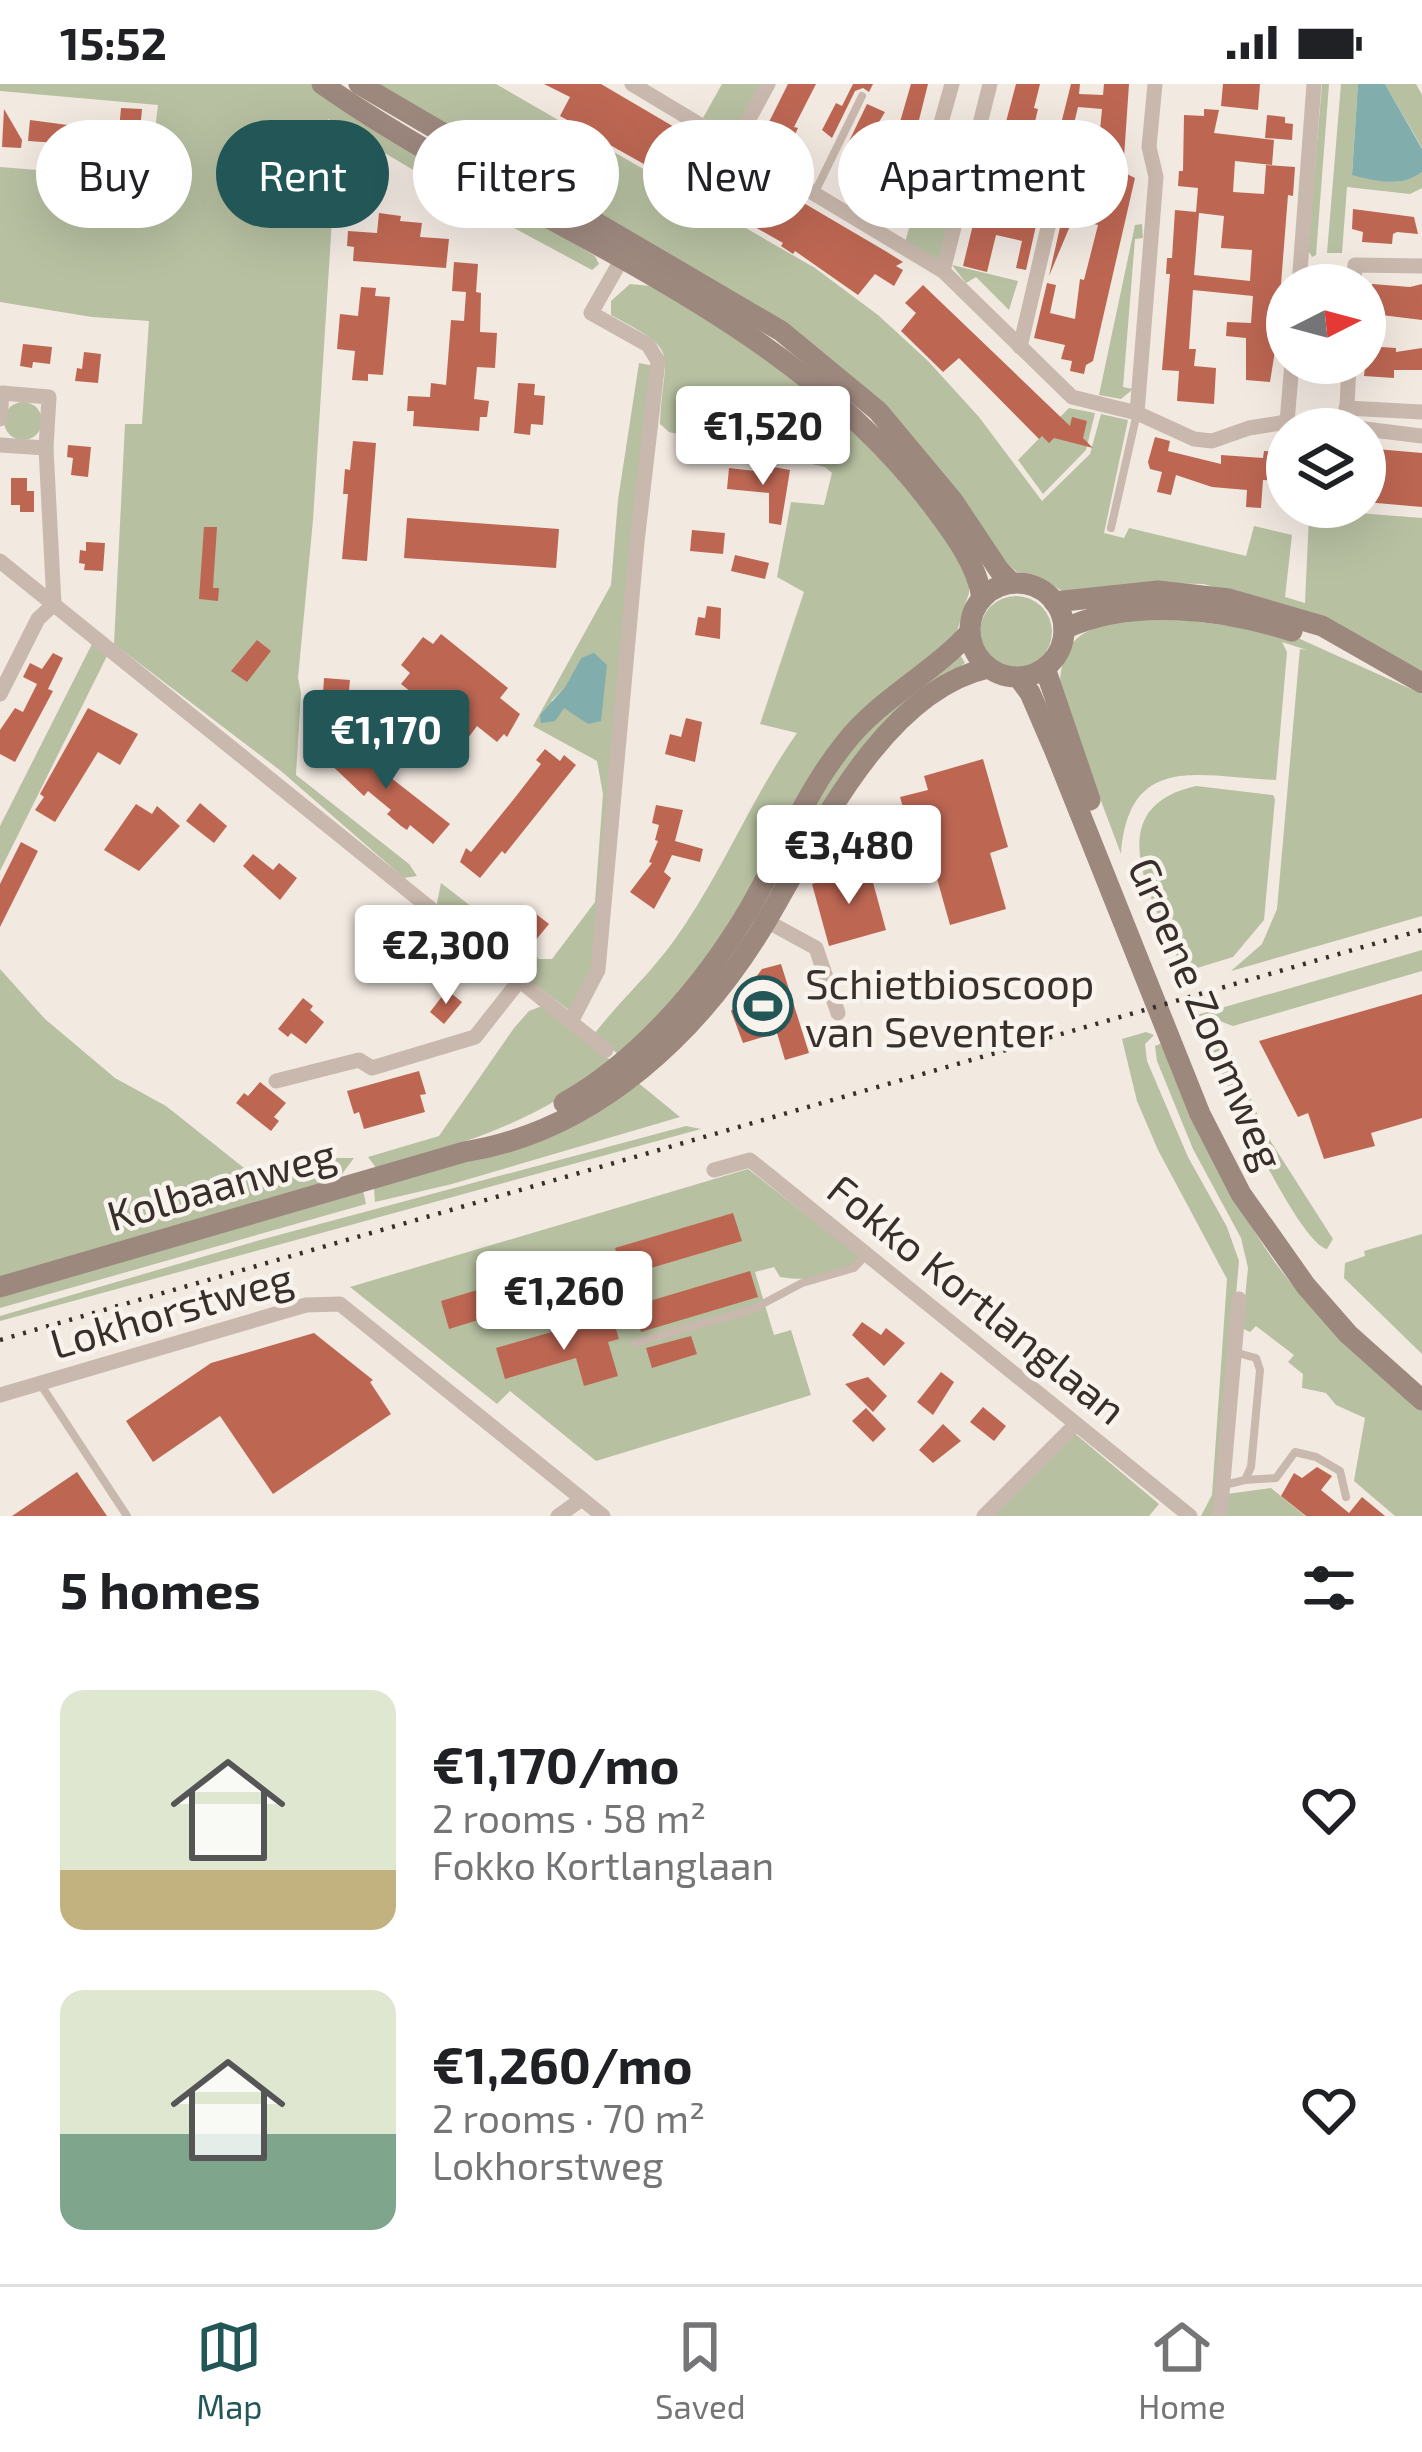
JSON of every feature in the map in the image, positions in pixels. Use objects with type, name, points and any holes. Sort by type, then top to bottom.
[{"type":"main road","points":[[322,84],[782,331],[837,373],[909,445],[1012,583]]},
{"type":"main road","points":[[359,84],[626,251],[794,366],[853,414],[948,527],[976,576],[982,598]]},
{"type":"main road","points":[[1012,583],[1028,584],[1054,602],[1064,629],[1057,655],[1045,668],[1018,678],[988,668],[969,633],[982,598],[1012,583]]},
{"type":"main road","points":[[1054,602],[1158,591],[1229,598],[1322,626],[1422,683]]},
{"type":"main road","points":[[1064,629],[1104,614],[1135,611],[1232,616],[1305,635],[1400,672]]},
{"type":"main road","name":"Kolbaanweg","points":[[757,916],[801,806],[845,741],[880,705],[969,633]]},
{"type":"main road","name":"Kolbaanweg","points":[[0,1287],[464,1152],[495,1148],[533,1134],[635,1076],[709,1003],[757,916],[893,730],[926,699],[973,671],[988,668]]},
{"type":"main road","name":"Groene Zoomweg","points":[[1045,668],[1180,1038],[1230,1153],[1268,1218],[1313,1280],[1363,1335],[1422,1386]]},
{"type":"main road","name":"Groene Zoomweg","points":[[1018,678],[1030,693],[1092,840],[1200,1114],[1241,1194],[1306,1286],[1348,1334],[1422,1400]]},
{"type":"street","points":[[632,84],[695,120]]},
{"type":"street","points":[[748,120],[768,84]]},
{"type":"street","points":[[942,120],[952,84]]},
{"type":"street","points":[[943,271],[990,84]]},
{"type":"street","points":[[1137,413],[1156,177],[1149,147],[1155,84]]},
{"type":"street","points":[[1301,264],[1314,84]]},
{"type":"street","points":[[814,192],[943,271],[1072,397],[1137,413],[1194,439],[1212,441],[1287,422],[1290,384]]},
{"type":"street","points":[[1020,347],[1048,228]]},
{"type":"street","points":[[571,1022],[598,970],[658,361],[649,345],[591,313],[626,251]]},
{"type":"street","points":[[1386,265],[1422,266]]},
{"type":"street","points":[[1346,408],[1347,384]]},
{"type":"street","points":[[0,419],[2,393],[49,397],[46,448],[54,604],[38,620],[0,694]]},
{"type":"street","points":[[1386,410],[1422,412]]},
{"type":"street","points":[[1386,432],[1422,436]]},
{"type":"street","points":[[0,445],[46,448]]},
{"type":"street","points":[[0,561],[606,1050]]},
{"type":"street","points":[[757,916],[816,948],[838,1012]]},
{"type":"street","points":[[276,1081],[359,1060],[372,1068],[475,1037],[520,980]]},
{"type":"street","name":"Fokko Kortlanglaan","points":[[714,1170],[750,1160],[1190,1516]]},
{"type":"street","points":[[1220,1516],[1239,1299]]},
{"type":"street","name":"Lokhorstweg","points":[[0,1395],[306,1305],[340,1304],[582,1499]]},
{"type":"street","points":[[984,1516],[1076,1424]]},
{"type":"street","points":[[558,1516],[582,1499],[603,1516]]},
{"type":"lane","points":[[814,192],[862,96]]},
{"type":"lane","points":[[1111,528],[1137,413]]},
{"type":"lane","points":[[634,1343],[751,1310],[802,1283],[854,1268],[867,1254]]},
{"type":"lane","points":[[1234,1352],[1256,1358],[1260,1370],[1251,1467],[1245,1480]]},
{"type":"lane","points":[[40,1383],[127,1516]]},
{"type":"lane","points":[[1222,1486],[1276,1478],[1295,1452],[1340,1471],[1346,1498]]},
{"type":"green space","points":[[0,84],[311,84],[370,120],[216,120],[216,228],[331,228],[298,678],[296,775],[409,864],[417,876],[404,878],[281,771],[114,644],[125,424],[142,424],[149,321],[0,302],[0,167],[36,170],[36,228],[192,228],[192,120],[156,120],[158,105],[0,91]]},
{"type":"green space","points":[[367,84],[496,84],[558,120],[426,120]]},
{"type":"green space","points":[[722,84],[762,84],[743,120],[703,118]]},
{"type":"green space","points":[[1322,84],[1329,84],[1316,255],[1312,257],[1308,250]]},
{"type":"green space","points":[[1341,84],[1358,84],[1352,174],[1397,182],[1422,172],[1422,188],[1410,194],[1347,187],[1342,253],[1327,253]]},
{"type":"green space","points":[[1385,84],[1416,84],[1422,95],[1422,148]]},
{"type":"green space","points":[[389,131],[413,146],[413,170],[389,156]]},
{"type":"green space","points":[[619,155],[643,169],[643,228],[746,228],[815,268],[878,315],[928,361],[979,417],[1042,501],[1090,454],[1101,414],[1128,420],[1104,533],[1124,538],[1129,528],[1246,556],[1254,526],[1292,535],[1285,597],[1305,603],[1308,528],[1386,528],[1386,515],[1422,518],[1422,671],[1327,621],[1204,584],[1062,591],[1035,575],[1017,572],[847,375],[605,228],[619,228]]},
{"type":"green space","points":[[1142,224],[1143,238],[1135,239],[1123,387],[1133,389],[1121,399],[1099,395],[1135,225]]},
{"type":"green space","points":[[514,228],[549,228],[595,256],[599,264],[592,270]]},
{"type":"green space","points":[[909,228],[947,228],[939,260],[905,242]]},
{"type":"green space","points":[[952,265],[1018,281],[1009,310],[976,277],[966,283]]},
{"type":"green space","points":[[630,284],[651,286],[735,333],[869,439],[924,504],[969,574],[969,593],[956,634],[865,715],[697,973],[620,1056],[594,1034],[690,917],[797,733],[760,724],[804,592],[777,577],[791,502],[824,505],[832,473],[825,467],[669,432],[660,424],[664,356],[650,338],[611,315],[611,301]]},
{"type":"green space","points":[[639,363],[654,366],[593,967],[570,1011],[441,911],[437,903],[441,883],[539,959],[552,959],[595,902],[603,794],[597,761],[533,726],[611,585],[618,500]],"holes":[[[581,658],[588,724],[551,701]]]},
{"type":"green space","points":[[23,402],[36,408],[42,421],[36,434],[23,440],[10,434],[4,421],[10,408]]},
{"type":"green space","points":[[1069,408],[1095,413],[1086,450],[1043,494],[1018,460]]},
{"type":"green space","points":[[1016,596],[1041,607],[1052,632],[1041,657],[1016,668],[991,657],[980,632],[991,607]]},
{"type":"green space","points":[[1156,616],[1289,634],[1422,694],[1422,916],[1231,971],[1262,944],[1277,909],[1300,649],[1307,650],[1282,642],[1287,652],[1276,780],[1197,775],[1154,784],[1138,798],[1127,821],[1121,854],[1060,692],[1062,669],[1067,652],[1087,631]]},
{"type":"green space","points":[[92,644],[107,656],[0,871],[0,826]]},
{"type":"green space","points":[[959,653],[965,663],[928,689],[768,899],[817,802],[866,727]]},
{"type":"green space","points":[[1196,786],[1273,795],[1275,799],[1264,920],[1233,957],[1184,972],[1149,892],[1140,839],[1147,816],[1165,798]]},
{"type":"green space","points":[[1422,950],[1422,971],[1233,1026],[1203,1021],[1197,1015]]},
{"type":"green space","points":[[0,969],[45,1019],[115,1078],[166,1106],[258,1179],[335,1158],[354,1158],[336,1182],[0,1277]]},
{"type":"green space","points":[[542,1006],[613,1062],[556,1101],[501,1128],[377,1169],[368,1157],[439,1136],[514,1028],[529,1011]]},
{"type":"green space","points":[[1210,1029],[1225,1039],[1266,1134],[1333,1239],[1327,1249],[1297,1217],[1259,1151],[1203,1032]]},
{"type":"green space","points":[[1146,1032],[1154,1035],[1145,1044],[1147,1061],[1239,1261],[1217,1508],[1212,1516],[1201,1516],[1212,1495],[1227,1279],[1137,1101],[1122,1039]]},
{"type":"green space","points":[[1162,1043],[1265,1248],[1332,1327],[1422,1408],[1422,1516],[1395,1516],[1354,1481],[1365,1418],[1336,1405],[1326,1393],[1302,1388],[1303,1374],[1288,1362],[1294,1355],[1256,1326],[1250,1332],[1242,1328],[1248,1268],[1241,1238],[1193,1149],[1157,1061],[1155,1046]]},
{"type":"green space","points":[[636,1081],[680,1117],[375,1202],[374,1188]]},
{"type":"green space","points":[[686,1126],[701,1129],[0,1321],[0,1316],[260,1240]]},
{"type":"green space","points":[[748,1169],[864,1260],[813,1278],[780,1277],[774,1267],[755,1272],[774,1335],[791,1330],[811,1395],[596,1461],[510,1391],[497,1404],[350,1287]]},
{"type":"green space","points":[[363,1190],[366,1204],[0,1308],[0,1295]]},
{"type":"green space","points":[[1422,1234],[1422,1354],[1344,1278],[1345,1263],[1365,1256],[1364,1251]]},
{"type":"green space","points":[[1073,1432],[1159,1504],[1149,1516],[991,1516]]},
{"type":"green space","points":[[1271,1488],[1305,1516],[1227,1516],[1227,1494]]},
{"type":"water","points":[[1358,84],[1385,84],[1422,149],[1422,172],[1397,182],[1352,175]]},
{"type":"water","points":[[594,653],[607,665],[601,721],[588,724],[564,708],[555,721],[541,723],[540,715],[565,687],[581,658]]},
{"type":"building","points":[[544,84],[601,84],[662,120],[643,120],[643,164],[619,150],[619,120],[560,116],[570,97]]},
{"type":"building","points":[[788,84],[816,84],[798,120],[770,120]]},
{"type":"building","points":[[853,84],[873,84],[869,92],[855,91],[832,138],[822,130],[836,103],[842,106]]},
{"type":"building","points":[[911,84],[928,84],[919,120],[901,120]]},
{"type":"building","points":[[1016,84],[1040,84],[1035,120],[1006,120]]},
{"type":"building","points":[[1071,84],[1080,84],[1079,94],[1103,95],[1104,84],[1129,84],[1127,120],[1101,120],[1102,109],[1078,107],[1075,120],[1062,120]]},
{"type":"building","points":[[1223,84],[1260,84],[1258,110],[1221,106]]},
{"type":"building","points":[[867,104],[885,112],[880,120],[859,120]]},
{"type":"building","points":[[121,108],[142,109],[141,120],[120,120]]},
{"type":"building","points":[[4,109],[22,140],[21,148],[2,147]]},
{"type":"building","points":[[1204,109],[1219,110],[1214,133],[1274,140],[1272,165],[1235,161],[1233,192],[1264,194],[1266,165],[1295,167],[1283,264],[1266,264],[1266,382],[1246,380],[1246,338],[1226,336],[1227,322],[1251,323],[1253,296],[1193,290],[1189,349],[1196,349],[1194,366],[1216,368],[1214,404],[1177,401],[1179,371],[1162,370],[1170,274],[1166,274],[1167,258],[1172,258],[1175,210],[1196,212],[1198,188],[1178,186],[1179,171],[1183,171],[1184,115],[1204,116]],"holes":[[[1199,213],[1224,216],[1221,248],[1252,250],[1250,281],[1194,275]]]},
{"type":"building","points":[[1267,115],[1285,117],[1285,123],[1293,124],[1292,140],[1265,138]]},
{"type":"building","points":[[30,120],[36,121],[36,142],[28,141]]},
{"type":"building","points":[[1128,174],[1135,178],[1128,208]]},
{"type":"building","points":[[814,209],[838,223],[838,228],[846,228],[903,262],[896,266],[903,270],[894,286],[875,274],[858,295],[781,246],[783,243],[757,228],[814,228]]},
{"type":"building","points":[[1353,209],[1414,217],[1418,234],[1397,232],[1392,244],[1362,242],[1363,232],[1352,229]]},
{"type":"building","points":[[389,214],[421,228],[420,237],[449,239],[446,268],[353,261],[348,231],[377,233],[378,228],[389,228]]},
{"type":"building","points":[[972,228],[1035,228],[1026,270],[1016,268],[1022,241],[996,235],[987,272],[963,266]]},
{"type":"building","points":[[1060,228],[1069,228],[1049,276]]},
{"type":"building","points":[[1097,228],[1124,228],[1093,361],[1084,374],[1070,371],[1072,361],[1061,359],[1065,345],[1034,338],[1047,283],[1056,285],[1050,313],[1075,319],[1080,279],[1084,280]]},
{"type":"building","points":[[454,262],[478,264],[480,332],[497,333],[495,368],[477,367],[474,399],[489,401],[479,431],[413,426],[414,411],[407,411],[408,396],[430,397],[431,383],[446,385],[451,320],[464,321],[466,292],[452,291]]},
{"type":"building","points":[[1422,284],[1422,320],[1386,316],[1386,285]]},
{"type":"building","points":[[923,285],[1070,426],[1072,417],[1087,421],[1083,438],[1093,448],[1039,439],[959,358],[943,372],[901,331],[916,313],[905,303]]},
{"type":"building","points":[[361,287],[376,288],[375,296],[390,297],[383,375],[368,374],[368,381],[352,380],[355,351],[337,349],[340,314],[358,316]]},
{"type":"building","points":[[23,344],[52,347],[50,364],[20,366]]},
{"type":"building","points":[[1386,347],[1396,348],[1396,352],[1422,348],[1422,370],[1394,370],[1394,378],[1386,377]]},
{"type":"building","points":[[84,352],[101,354],[98,383],[75,381]]},
{"type":"building","points":[[518,383],[535,384],[534,395],[545,396],[543,425],[531,424],[530,435],[514,433]]},
{"type":"building","points":[[1155,437],[1170,441],[1168,451],[1221,464],[1221,455],[1263,458],[1266,451],[1261,508],[1246,507],[1247,490],[1212,487],[1176,475],[1171,495],[1157,492],[1162,472],[1150,469]]},
{"type":"building","points":[[353,441],[376,443],[367,561],[342,559],[348,494],[343,494],[345,469],[350,470]]},
{"type":"building","points":[[68,445],[91,447],[88,477],[71,475],[73,458],[67,457]]},
{"type":"building","points":[[1386,450],[1422,453],[1422,507],[1386,504]]},
{"type":"building","points":[[773,467],[790,470],[781,525],[769,523],[769,493],[727,489],[729,468],[772,473]]},
{"type":"building","points":[[11,478],[27,478],[27,491],[34,491],[34,512],[20,512],[20,505],[11,505]]},
{"type":"building","points":[[407,518],[559,529],[556,568],[404,558]]},
{"type":"building","points":[[204,527],[217,527],[213,588],[219,588],[218,601],[199,599]]},
{"type":"building","points":[[692,530],[725,533],[723,554],[690,551]]},
{"type":"building","points":[[86,542],[105,543],[103,571],[84,570],[85,564],[79,563]]},
{"type":"building","points":[[735,555],[769,563],[765,579],[731,571]]},
{"type":"building","points":[[707,606],[721,608],[720,639],[695,635],[698,617],[705,618]]},
{"type":"building","points":[[441,634],[508,688],[500,698],[520,714],[507,737],[504,734],[497,742],[477,726],[468,738],[401,684],[410,673],[401,665],[423,637],[433,644]]},
{"type":"building","points":[[257,640],[271,651],[247,682],[231,671]]},
{"type":"building","points":[[53,653],[63,658],[48,689],[53,691],[15,762],[0,754],[0,730],[15,708],[23,712],[37,684],[23,677],[30,663],[42,669]]},
{"type":"building","points":[[324,678],[350,680],[347,711],[322,709]]},
{"type":"building","points":[[88,708],[138,734],[120,765],[98,752],[55,822],[35,810]]},
{"type":"building","points":[[686,718],[702,722],[695,762],[665,754],[670,734],[681,737]]},
{"type":"building","points":[[340,738],[450,824],[433,844],[410,825],[407,830],[401,826],[387,814],[391,810],[368,791],[364,796],[324,758]]},
{"type":"building","points":[[545,749],[560,761],[564,755],[576,765],[480,878],[460,862],[466,848],[471,852],[517,795],[541,764],[536,760]]},
{"type":"building","points":[[983,759],[1008,847],[990,853],[1006,909],[950,925],[929,850],[916,853],[900,797],[928,790],[924,776]]},
{"type":"building","points":[[200,803],[227,826],[214,843],[186,821]]},
{"type":"building","points":[[136,804],[152,814],[157,806],[180,826],[139,871],[104,850]]},
{"type":"building","points":[[656,805],[683,810],[675,841],[703,849],[700,862],[672,855],[664,872],[671,878],[654,909],[630,892],[652,863],[658,841],[659,825],[652,823]]},
{"type":"building","points":[[21,842],[38,851],[0,927],[0,884]]},
{"type":"building","points":[[253,854],[273,870],[279,863],[297,878],[280,900],[243,866]]},
{"type":"building","points":[[869,868],[886,930],[829,946],[812,884]]},
{"type":"building","points":[[526,906],[549,924],[530,947],[520,939],[525,934],[512,923]]},
{"type":"building","points":[[781,964],[809,1053],[785,1060],[777,1033],[743,1043],[731,1011],[762,969]]},
{"type":"building","points":[[447,990],[462,1002],[444,1024],[430,1012]]},
{"type":"building","points":[[1422,994],[1422,1118],[1371,1133],[1375,1146],[1324,1159],[1308,1113],[1298,1117],[1259,1041]]},
{"type":"building","points":[[303,998],[324,1022],[306,1044],[278,1029]]},
{"type":"building","points":[[419,1071],[425,1112],[364,1129],[347,1091]]},
{"type":"building","points":[[260,1082],[286,1103],[274,1117],[279,1121],[271,1131],[236,1103]]},
{"type":"building","points":[[733,1213],[742,1241],[624,1276],[615,1248]]},
{"type":"building","points":[[549,1268],[557,1296],[449,1329],[441,1301]]},
{"type":"building","points":[[750,1271],[758,1297],[641,1332],[633,1306]]},
{"type":"building","points":[[613,1320],[619,1339],[608,1342],[618,1376],[584,1386],[576,1358],[505,1379],[496,1348]]},
{"type":"building","points":[[862,1322],[881,1335],[886,1328],[905,1343],[884,1366],[852,1335]]},
{"type":"building","points":[[314,1333],[373,1380],[391,1414],[273,1494],[220,1416],[153,1462],[126,1421],[211,1363]]},
{"type":"building","points":[[691,1336],[697,1354],[652,1368],[646,1348]]},
{"type":"building","points":[[941,1372],[954,1382],[933,1415],[917,1402]]},
{"type":"building","points":[[868,1377],[887,1396],[873,1412],[845,1384]]},
{"type":"building","points":[[983,1407],[1006,1426],[994,1441],[970,1422]]},
{"type":"building","points":[[866,1408],[886,1429],[873,1442],[852,1421]]},
{"type":"building","points":[[943,1424],[961,1441],[933,1463],[919,1450]]},
{"type":"building","points":[[1317,1467],[1332,1476],[1321,1490],[1349,1513],[1362,1497],[1385,1516],[1306,1516],[1281,1496],[1294,1473],[1302,1478]]},
{"type":"building","points":[[77,1472],[107,1516],[12,1516]]},
{"type":"railway","points":[[0,1340],[1422,930]]},
{"type":"place","name":"Schietbioscoop van Seventer","points":[[763,1006]]}]
